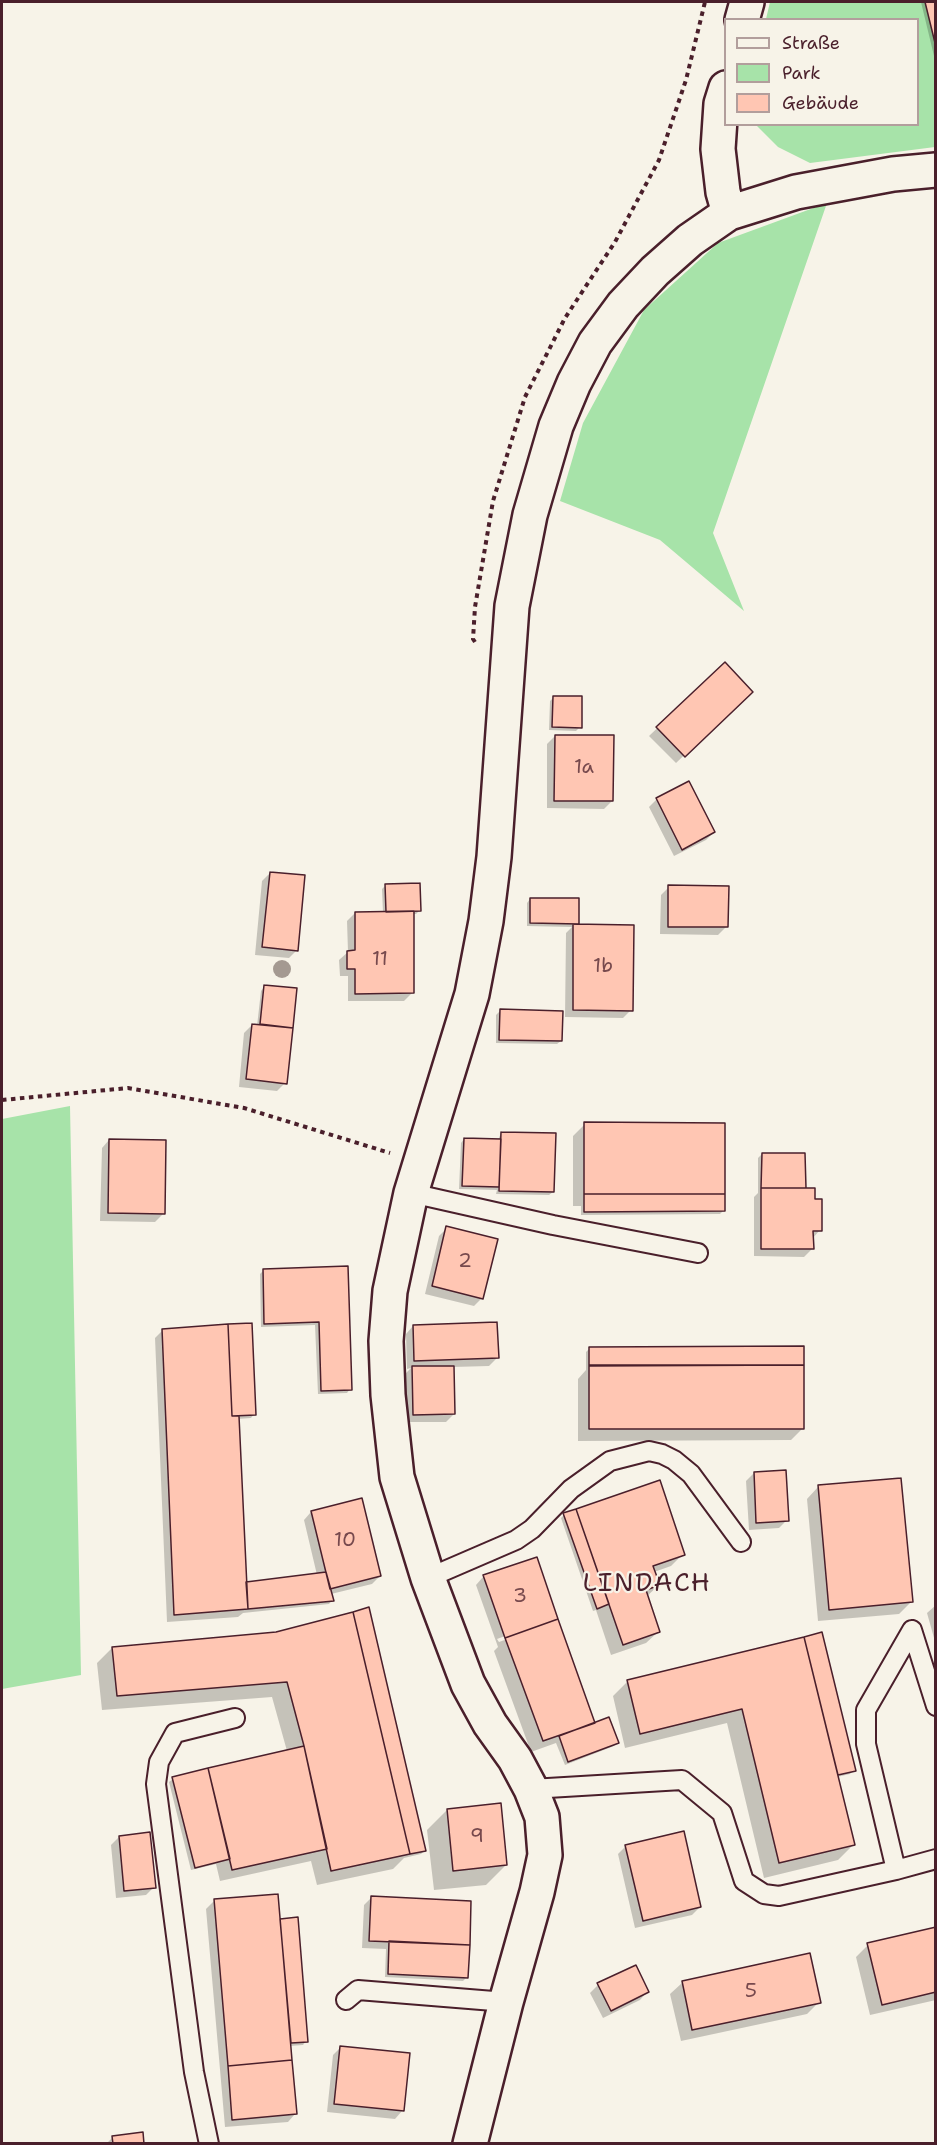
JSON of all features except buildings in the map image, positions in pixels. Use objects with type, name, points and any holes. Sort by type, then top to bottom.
[{"type":"street","points":[[743,18],[747,2]]},
{"type":"street","points":[[724,96],[718,149],[723,192],[729,213]]},
{"type":"street","points":[[470,2144],[537,1892],[544,1855],[542,1817],[531,1789],[515,1759],[490,1725],[468,1684],[428,1578],[397,1477],[388,1395],[386,1341],[390,1291],[411,1193],[472,994],[486,921],[494,857],[512,606],[530,515],[556,426],[574,383],[590,353],[623,304],[690,240],[729,213],[796,192],[893,174],[936,170]]},
{"type":"lane","points":[[411,1193],[553,1225],[698,1253]]},
{"type":"lane","points":[[428,1578],[516,1540],[532,1529],[571,1489],[610,1461],[649,1451],[674,1460],[691,1474],[741,1542]]},
{"type":"lane","points":[[896,1870],[866,1743],[866,1710],[912,1630],[936,1706]]},
{"type":"lane","points":[[209,2144],[194,2072],[156,1784],[159,1762],[175,1733],[235,1718]]},
{"type":"lane","points":[[531,1789],[682,1780],[722,1813],[744,1881],[764,1894],[778,1896],[936,1859]]},
{"type":"lane","points":[[346,2000],[358,1990],[506,2002]]},
{"type":"path","points":[[2,1100],[128,1088],[244,1108],[420,1162]]},
{"type":"green space","points":[[770,2],[935,2],[935,147],[810,163],[778,147],[757,126],[919,126],[919,18],[766,18]]},
{"type":"green space","points":[[827,203],[713,533],[744,611],[660,540],[560,501],[583,423],[644,310],[718,243]]},
{"type":"green space","points":[[70,1106],[81,1675],[2,1689],[2,1119]]},
{"type":"district","name":"LINDACH","points":[[647,1584]]}]
